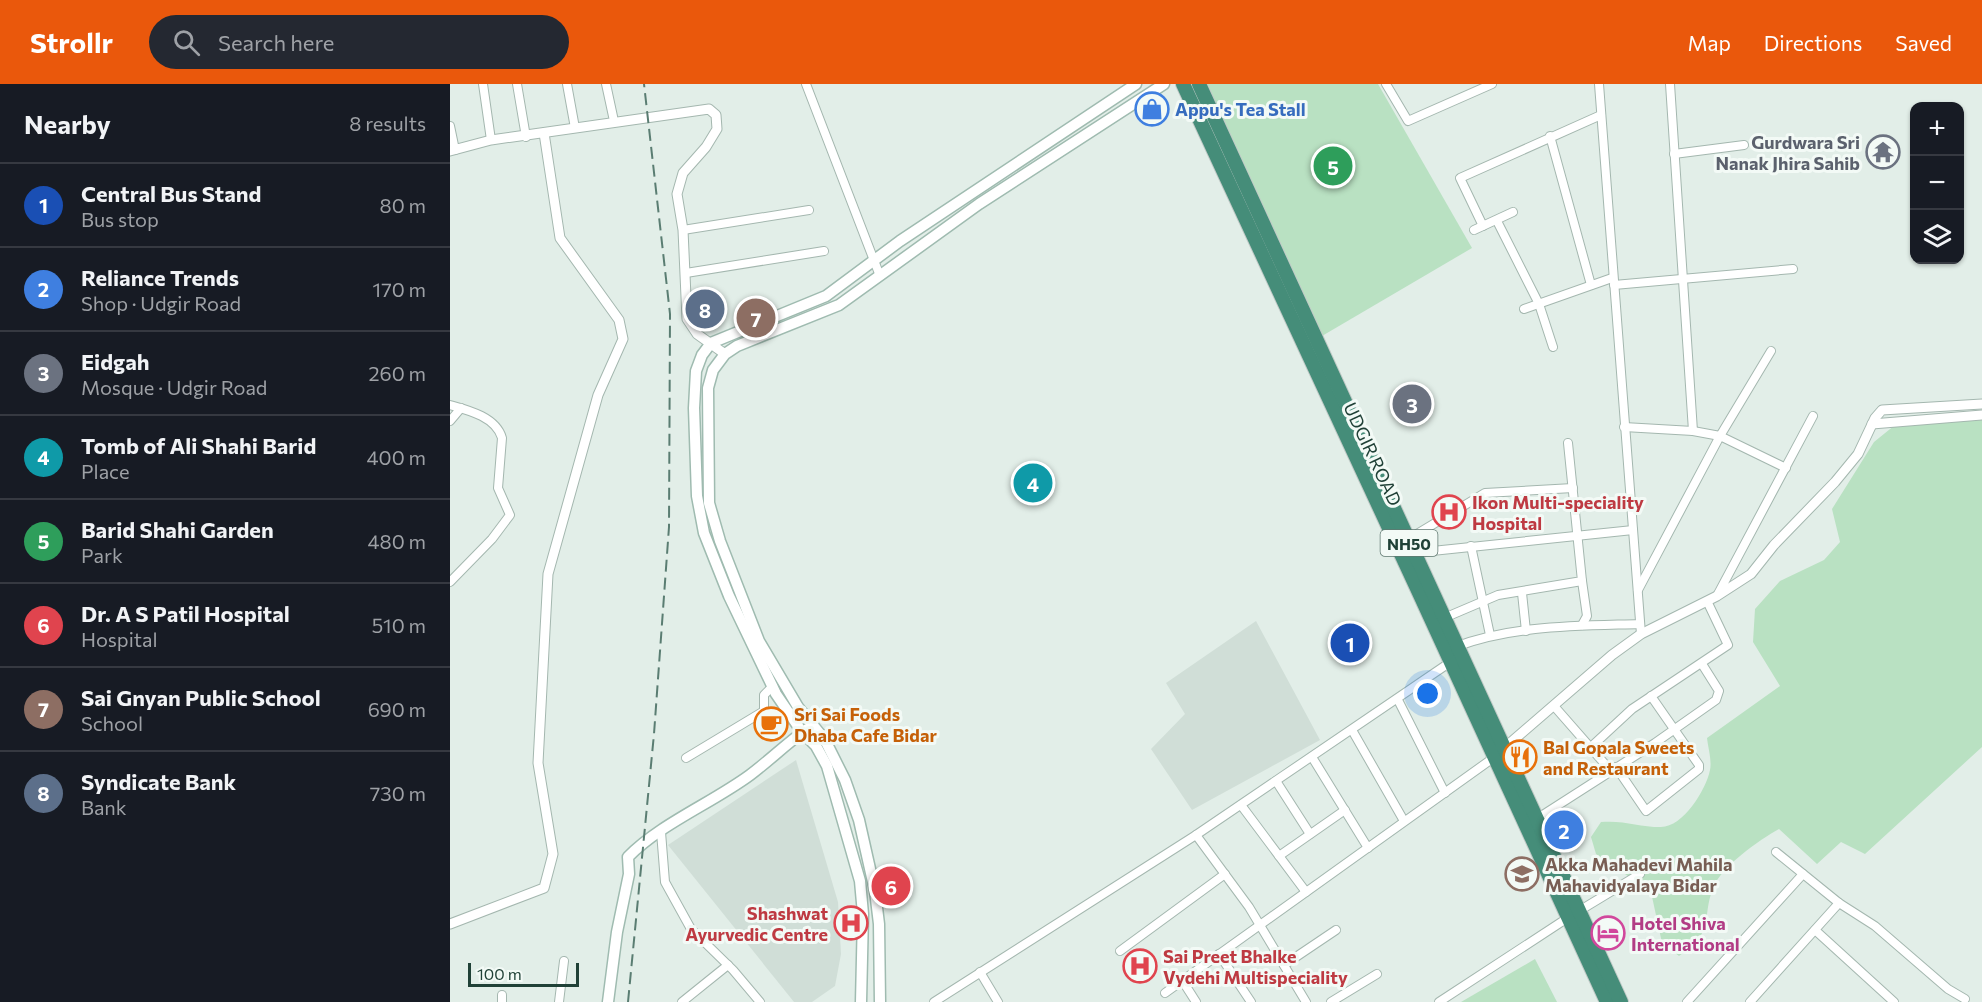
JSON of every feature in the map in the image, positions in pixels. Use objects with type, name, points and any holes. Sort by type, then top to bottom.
[{"type":"highway","name":"UDGIR ROAD","points":[[1183,84],[1454,654],[1574,914],[1621,1002]]},
{"type":"highway","name":"UDGIR ROAD","points":[[1199,84],[1404,548],[1444,618],[1454,654]]},
{"type":"highway","name":"UDGIR ROAD","points":[[1500,752],[1538,818],[1607,1002]]},
{"type":"main road","points":[[861,1002],[863,914],[860,881],[827,766],[816,746],[802,732],[773,686],[729,596],[704,533],[697,496],[694,408],[696,371],[711,343],[826,296],[900,241],[1136,84]]},
{"type":"main road","points":[[880,1002],[879,924],[875,891],[859,820],[833,756],[798,707],[759,641],[720,541],[710,503],[708,388],[713,370],[724,354],[737,346],[839,305],[980,204],[1164,84]]},
{"type":"main road","points":[[608,1002],[617,932],[629,874],[628,857],[644,841],[750,775],[812,725]]},
{"type":"street","points":[[483,84],[491,140]]},
{"type":"street","points":[[517,84],[526,137]]},
{"type":"street","points":[[567,84],[575,128]]},
{"type":"street","points":[[606,84],[614,121]]},
{"type":"street","points":[[806,84],[872,262],[880,276]]},
{"type":"street","points":[[1390,85],[1408,121],[1492,84]]},
{"type":"street","points":[[1599,84],[1640,629]]},
{"type":"street","points":[[1670,84],[1693,431]]},
{"type":"street","points":[[450,126],[452,150],[491,140],[526,137],[614,121],[640,120],[709,109],[716,115],[717,129],[706,147],[683,173],[677,194],[683,230],[687,319],[697,334],[724,354]]},
{"type":"street","points":[[1483,226],[1460,178],[1601,115]]},
{"type":"street","points":[[450,924],[544,888],[553,854],[538,763],[548,574],[598,395],[623,339],[619,320],[560,238],[544,133]]},
{"type":"street","points":[[1550,136],[1592,285]]},
{"type":"street","points":[[1674,154],[1744,145]]},
{"type":"street","points":[[683,230],[809,210]]},
{"type":"street","points":[[1474,230],[1512,212]]},
{"type":"street","points":[[1497,221],[1539,304],[1553,347]]},
{"type":"street","points":[[686,273],[824,251]]},
{"type":"street","points":[[1524,309],[1592,285],[1613,281],[1793,269]]},
{"type":"street","points":[[1637,591],[1720,435],[1771,351]]},
{"type":"street","points":[[1165,993],[1500,752],[1640,629],[1707,601],[1751,574],[1774,545],[1835,482],[1858,453],[1872,424],[1882,410],[1982,404]]},
{"type":"street","points":[[450,405],[489,420],[500,431],[502,438],[498,488],[510,515],[492,539],[450,582]]},
{"type":"street","points":[[450,420],[461,408]]},
{"type":"street","points":[[1872,424],[1982,415]]},
{"type":"street","points":[[1717,596],[1813,416]]},
{"type":"street","points":[[1624,427],[1720,435],[1786,468]]},
{"type":"street","points":[[1568,443],[1587,616],[1582,626]]},
{"type":"street","points":[[1404,548],[1485,493],[1573,488]]},
{"type":"street","points":[[1404,548],[1471,546],[1632,530]]},
{"type":"street","points":[[1471,546],[1481,603],[1490,634]]},
{"type":"street","points":[[1444,618],[1498,595],[1522,593],[1582,581]]},
{"type":"street","points":[[1522,593],[1526,631]]},
{"type":"street","points":[[1591,747],[1632,709],[1728,645],[1707,601]]},
{"type":"street","points":[[936,1002],[1196,835],[1398,700],[1454,654],[1490,634],[1582,626],[1640,629]]},
{"type":"street","points":[[1538,818],[1674,729],[1719,696],[1719,691],[1702,664]]},
{"type":"street","points":[[686,758],[764,711],[764,695],[773,686]]},
{"type":"street","points":[[1554,706],[1614,769],[1646,811],[1699,769],[1699,765],[1652,696]]},
{"type":"street","points":[[1398,700],[1445,792]]},
{"type":"street","points":[[1352,730],[1404,821]]},
{"type":"street","points":[[1312,757],[1368,848]]},
{"type":"street","points":[[1276,781],[1310,834]]},
{"type":"street","points":[[1241,805],[1306,892]]},
{"type":"street","points":[[1279,856],[1345,810]]},
{"type":"street","points":[[661,832],[665,882],[692,929],[728,965],[759,1002]]},
{"type":"street","points":[[1196,835],[1260,925],[1306,1002]]},
{"type":"street","points":[[1776,852],[1839,903],[1875,926],[1948,989],[1965,999]]},
{"type":"street","points":[[1120,951],[1225,874]]},
{"type":"street","points":[[1438,1002],[1640,874]]},
{"type":"street","points":[[1687,1002],[1803,874]]},
{"type":"street","points":[[1750,1002],[1839,903]]},
{"type":"street","points":[[1284,965],[1336,930]]},
{"type":"street","points":[[1815,930],[1894,1002]]},
{"type":"street","points":[[1219,954],[1251,1002]]},
{"type":"street","points":[[559,1002],[564,961]]},
{"type":"street","points":[[682,1002],[692,999],[728,965]]},
{"type":"street","points":[[980,972],[998,1002]]},
{"type":"street","points":[[1331,1002],[1377,974]]},
{"type":"street","points":[[1182,980],[1196,1002]]},
{"type":"shaded area","points":[[1256,621],[1320,740],[1192,810],[1151,749],[1185,714],[1166,683]]},
{"type":"shaded area","points":[[796,760],[838,902],[841,954],[835,986],[812,1002],[794,1002],[668,845]]},
{"type":"green space","points":[[1201,84],[1378,84],[1472,248],[1322,336]]},
{"type":"green space","points":[[1982,420],[1982,747],[1865,854],[1841,842],[1817,864],[1779,829],[1762,840],[1724,871],[1713,888],[1703,932],[1691,947],[1679,956],[1662,943],[1651,892],[1596,854],[1591,837],[1601,822],[1661,827],[1677,821],[1699,797],[1708,778],[1711,762],[1707,738],[1780,686],[1753,642],[1755,609],[1780,581],[1824,560],[1840,542],[1832,509],[1874,442],[1895,425]]},
{"type":"green space","points":[[1535,959],[1557,1002],[1461,1002]]},
{"type":"railway","points":[[628,1002],[654,734],[669,527],[670,314],[644,84]]},
{"type":"place","name":"Appu's Tea Stall","points":[[1152,109]]},
{"type":"place","name":"Gurdwara Sri Nanak Jhira Sahib","points":[[1883,152]]},
{"type":"place","name":"Barid Shahi Garden","points":[[1333,166]]},
{"type":"place","name":"Syndicate Bank","points":[[705,309]]},
{"type":"place","name":"Sai Gnyan Public School","points":[[756,318]]},
{"type":"place","name":"Eidgah","points":[[1412,404]]},
{"type":"place","name":"Tomb of Ali Shahi Barid","points":[[1033,483]]},
{"type":"place","name":"Ikon Multi-speciality Hospital","points":[[1449,512]]},
{"type":"place","name":"Central Bus Stand","points":[[1350,643]]},
{"type":"place","name":"Sri Sai Foods Dhaba Cafe Bidar","points":[[771,724]]},
{"type":"place","name":"Bal Gopala Sweets and Restaurant","points":[[1520,757]]},
{"type":"place","name":"Reliance Trends","points":[[1564,830]]},
{"type":"place","name":"Akka Mahadevi Mahila Mahavidyalaya Bidar","points":[[1522,874]]},
{"type":"place","name":"Dr. A S Patil Hospital","points":[[891,886]]},
{"type":"place","name":"Shashwat Ayurvedic Centre","points":[[851,923]]},
{"type":"place","name":"Hotel Shiva International","points":[[1608,933]]},
{"type":"place","name":"Sai Preet Bhalke Vydehi Multispeciality","points":[[1140,966]]}]
